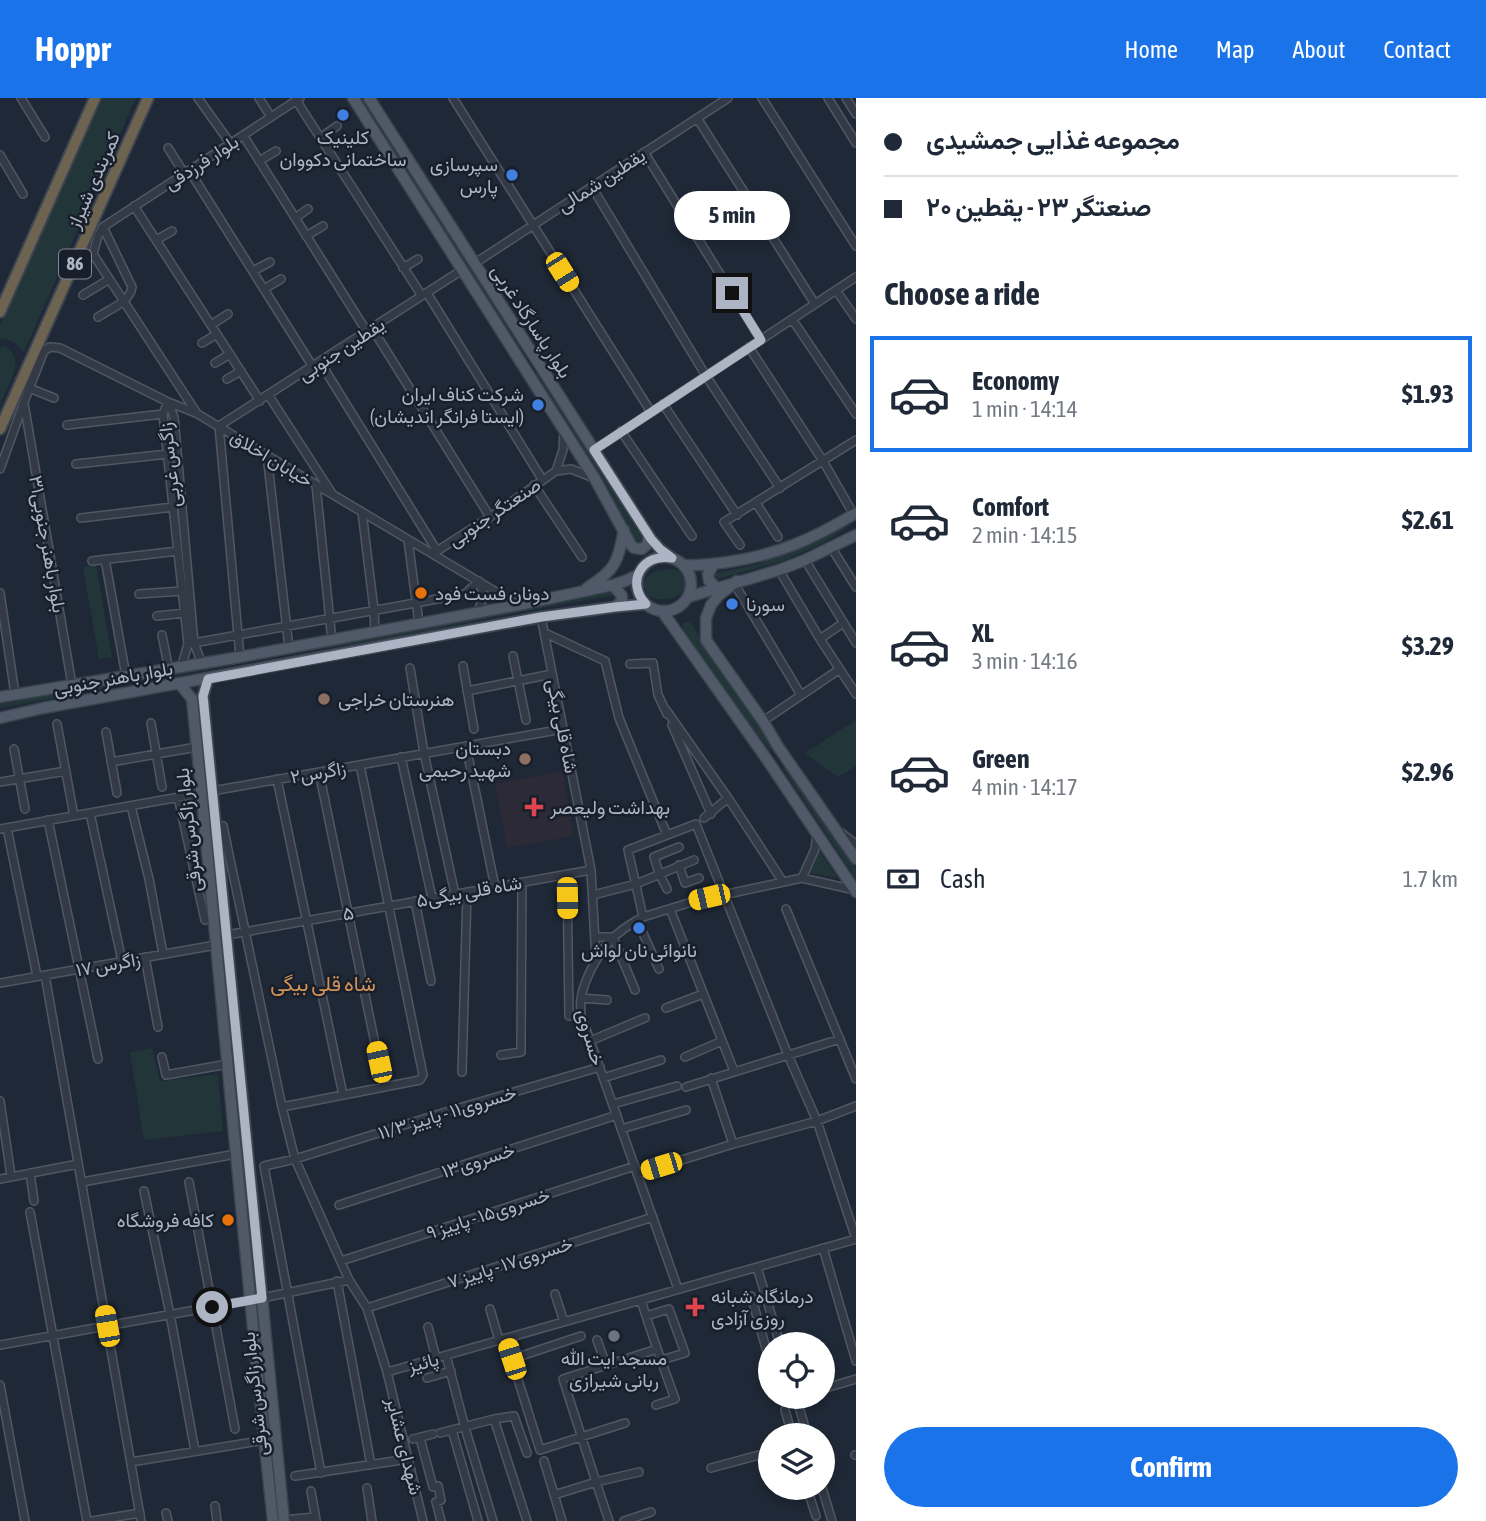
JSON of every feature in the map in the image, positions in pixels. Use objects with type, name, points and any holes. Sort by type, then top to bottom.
[{"type":"highway","name":"کمربندی شیراز","points":[[0,312],[95,98]]},
{"type":"highway","name":"کمربندی شیراز","points":[[0,428],[148,98]]},
{"type":"main road","name":"بلوار پاسارگاد غربی","points":[[353,98],[594,478],[631,545],[642,549],[647,545],[648,534]]},
{"type":"main road","name":"بلوار پاسارگاد غربی","points":[[369,98],[648,534],[660,549],[672,558]]},
{"type":"main road","points":[[527,373],[540,366]]},
{"type":"main road","points":[[684,565],[691,577],[691,590],[684,603],[670,611],[654,610],[646,604],[637,592],[636,580],[650,560],[657,557],[672,558],[684,565],[698,566],[765,556],[806,541],[855,514]]},
{"type":"main road","points":[[582,592],[607,576],[615,564],[624,530]]},
{"type":"main road","points":[[688,597],[779,570],[856,535]]},
{"type":"main road","points":[[714,564],[708,574],[709,581],[717,588]]},
{"type":"main road","name":"بلوار باهنر جنوبی","points":[[0,699],[15,694],[181,668],[519,605],[613,585],[638,575]]},
{"type":"main road","points":[[735,582],[711,605],[706,618],[706,640],[856,859]]},
{"type":"main road","points":[[613,585],[622,596],[622,601],[615,607]]},
{"type":"main road","name":"بلوار باهنر جنوبی","points":[[0,718],[541,617],[646,604]]},
{"type":"main road","points":[[662,611],[766,758],[855,891]]},
{"type":"main road","name":"بلوار زاگرس شرقی","points":[[207,792],[197,747],[197,698],[208,679]]},
{"type":"main road","points":[[0,699],[88,682]]},
{"type":"main road","points":[[179,683],[197,698]]},
{"type":"main road","name":"بلوار زاگرس شرقی","points":[[197,698],[214,866],[216,944],[230,1024],[262,1298],[276,1500]]},
{"type":"main road","points":[[0,712],[61,701],[92,699]]},
{"type":"main road","points":[[766,758],[779,748]]},
{"type":"main road","name":"بلوار زاگرس شرقی","points":[[214,866],[227,935],[230,1024],[228,1065],[244,1251],[265,1440],[280,1520]]},
{"type":"main road","points":[[244,1251],[257,1250]]},
{"type":"main road","points":[[256,1355],[267,1354]]},
{"type":"street","points":[[21,98],[45,137]]},
{"type":"street","points":[[198,98],[230,143]]},
{"type":"street","points":[[259,98],[271,117]]},
{"type":"street","points":[[453,98],[650,412]]},
{"type":"street","name":"یقطین شمالی","points":[[475,263],[728,98]]},
{"type":"street","points":[[762,98],[856,246]]},
{"type":"street","points":[[828,98],[856,143]]},
{"type":"street","points":[[846,98],[856,114]]},
{"type":"street","points":[[298,99],[403,268],[424,294],[542,480]]},
{"type":"street","name":"بلوار فرزدقی","points":[[103,227],[298,99]]},
{"type":"street","points":[[698,118],[815,304]]},
{"type":"street","points":[[320,138],[337,126]]},
{"type":"street","points":[[243,135],[490,517]]},
{"type":"street","points":[[168,148],[187,171],[317,364],[436,553]]},
{"type":"street","points":[[259,161],[276,151]]},
{"type":"street","points":[[644,152],[761,340]]},
{"type":"street","points":[[0,155],[23,194]]},
{"type":"street","points":[[592,187],[706,376],[780,488]]},
{"type":"street","points":[[134,206],[260,401]]},
{"type":"street","points":[[295,218],[308,209]]},
{"type":"street","points":[[306,236],[323,226]]},
{"type":"street","points":[[103,227],[97,236],[93,254],[196,413]]},
{"type":"street","points":[[98,317],[123,302],[131,294],[132,287],[103,227]]},
{"type":"street","points":[[156,240],[172,230]]},
{"type":"street","points":[[403,268],[418,259]]},
{"type":"street","points":[[253,271],[270,262]]},
{"type":"street","name":"یقطین جنوبی","points":[[219,426],[462,270]]},
{"type":"street","points":[[594,450],[856,277]]},
{"type":"street","points":[[264,289],[281,279]]},
{"type":"street","points":[[83,295],[108,280]]},
{"type":"street","points":[[836,290],[856,319]]},
{"type":"street","points":[[211,325],[228,314]]},
{"type":"street","points":[[792,319],[856,414]]},
{"type":"street","points":[[202,343],[217,334]]},
{"type":"street","name":"خیابان اخلاق","points":[[29,388],[44,351],[50,347],[60,348],[196,413],[408,540],[436,553],[519,605]]},
{"type":"street","points":[[749,347],[855,514]]},
{"type":"street","points":[[215,363],[230,355]]},
{"type":"street","points":[[227,379],[241,371]]},
{"type":"street","points":[[0,469],[29,388],[54,398]]},
{"type":"street","points":[[269,396],[333,495]]},
{"type":"street","name":"زاگرس غربی","points":[[168,401],[163,414],[182,591],[191,644],[202,664]]},
{"type":"street","name":"زاگرس غربی","points":[[168,401],[174,417],[191,644],[181,668]]},
{"type":"street","name":"بلوار باهنر جنوبی۳۱","points":[[23,402],[72,685]]},
{"type":"street","points":[[663,404],[737,515]]},
{"type":"street","points":[[67,425],[163,414]]},
{"type":"street","points":[[219,426],[240,657]]},
{"type":"street","name":"صنعتگر جنوبی","points":[[556,471],[564,450],[564,431]]},
{"type":"street","points":[[621,431],[692,536]]},
{"type":"street","points":[[740,545],[724,522],[856,440]]},
{"type":"street","points":[[76,464],[167,454]]},
{"type":"street","points":[[267,455],[289,648]]},
{"type":"street","name":"صنعتگر جنوبی","points":[[436,553],[556,471],[571,469],[594,478]]},
{"type":"street","points":[[316,485],[332,640]]},
{"type":"street","points":[[534,485],[582,557]]},
{"type":"street","points":[[756,503],[778,537]]},
{"type":"street","points":[[81,518],[173,507]]},
{"type":"street","points":[[362,512],[375,632]]},
{"type":"street","points":[[408,540],[419,623]]},
{"type":"street","points":[[831,547],[856,587]]},
{"type":"street","points":[[92,561],[178,551]]},
{"type":"street","points":[[105,559],[126,676]]},
{"type":"street","points":[[805,559],[856,643]]},
{"type":"street","points":[[779,570],[856,694]]},
{"type":"street","points":[[191,644],[465,594],[479,582],[484,595],[478,612]]},
{"type":"street","points":[[735,582],[801,695]]},
{"type":"street","points":[[139,594],[182,591]]},
{"type":"street","points":[[0,593],[15,694]]},
{"type":"street","points":[[157,616],[185,613]]},
{"type":"street","name":"شاه قلی بیگی","points":[[541,617],[591,870],[596,961]]},
{"type":"street","points":[[820,639],[843,623]]},
{"type":"street","points":[[545,633],[605,661],[619,718],[667,835]]},
{"type":"street","points":[[162,635],[169,670]]},
{"type":"street","points":[[513,656],[526,720]]},
{"type":"street","points":[[629,664],[653,663],[658,695],[707,816],[728,798]]},
{"type":"street","points":[[463,666],[474,729]]},
{"type":"street","points":[[410,668],[424,753],[455,894]]},
{"type":"street","points":[[763,721],[840,669]]},
{"type":"street","points":[[467,691],[552,674]]},
{"type":"street","points":[[666,710],[783,882]]},
{"type":"street","points":[[151,723],[162,787]]},
{"type":"street","points":[[57,724],[74,816]]},
{"type":"street","name":"زاگرس۲","points":[[4,828],[563,729]]},
{"type":"street","points":[[106,732],[117,793]]},
{"type":"street","points":[[466,746],[495,887]]},
{"type":"street","points":[[111,762],[197,747]]},
{"type":"street","points":[[14,748],[25,809]]},
{"type":"street","points":[[401,757],[432,898]]},
{"type":"street","points":[[282,1107],[423,1078],[360,765]]},
{"type":"street","points":[[0,782],[66,771]]},
{"type":"street","points":[[319,772],[384,1087]]},
{"type":"street","points":[[277,779],[343,1095]]},
{"type":"street","points":[[178,797],[205,920]]},
{"type":"street","points":[[131,806],[149,879],[163,954]]},
{"type":"street","points":[[90,813],[122,961]]},
{"type":"street","points":[[48,820],[98,1059]]},
{"type":"street","points":[[659,969],[640,919],[628,850],[696,824],[817,1121],[856,1239]]},
{"type":"street","name":"پائیز","points":[[223,826],[295,1159],[349,1280],[367,1308],[387,1371],[856,1239]]},
{"type":"street","points":[[4,828],[41,975],[82,1182],[140,1517],[90,1521],[30,1212]]},
{"type":"street","points":[[835,828],[856,844]]},
{"type":"street","points":[[817,833],[815,849],[802,878],[855,891]]},
{"type":"street","points":[[667,889],[654,857],[679,848]]},
{"type":"street","points":[[593,895],[636,884],[694,860]]},
{"type":"street","points":[[679,865],[685,883],[699,877]]},
{"type":"street","name":"شاه قلی بیگی۵","points":[[389,906],[591,870]]},
{"type":"street","points":[[567,874],[569,1016],[581,1015]]},
{"type":"street","name":"خسروى","points":[[678,1289],[581,1015],[581,998],[587,978],[604,947],[613,937],[640,919],[724,894],[802,878]]},
{"type":"street","points":[[501,1055],[521,1052],[522,882]]},
{"type":"street","points":[[462,1072],[467,892]]},
{"type":"street","points":[[415,901],[431,981]]},
{"type":"street","name":"۵","points":[[227,935],[389,906]]},
{"type":"street","points":[[670,909],[734,1071]]},
{"type":"street","points":[[786,909],[856,1079]]},
{"type":"street","points":[[595,937],[613,937],[635,990]]},
{"type":"street","name":"زاگرس ۱۷","points":[[0,983],[216,944]]},
{"type":"street","points":[[145,957],[158,1027]]},
{"type":"street","points":[[666,1009],[704,993]]},
{"type":"street","points":[[581,998],[607,1000]]},
{"type":"street","points":[[590,1041],[645,1018]]},
{"type":"street","points":[[613,1104],[840,1039]]},
{"type":"street","points":[[685,1057],[722,1041]]},
{"type":"street","points":[[162,1057],[166,1076],[228,1065]]},
{"type":"street","points":[[603,1078],[661,1060]]},
{"type":"street","name":"خسروى۱۱ - پاییز ۱۱/۳","points":[[288,1292],[264,1166],[600,1067]]},
{"type":"street","points":[[711,1078],[733,1144]]},
{"type":"street","points":[[0,1101],[11,1176]]},
{"type":"street","name":"خسروى۱۵ - پاییز ۹","points":[[341,1261],[636,1170],[817,1121],[856,1106]]},
{"type":"street","points":[[621,1129],[686,1110]]},
{"type":"street","name":"خسروى۱۳","points":[[339,1205],[617,1115]]},
{"type":"street","points":[[82,1182],[236,1154]]},
{"type":"street","points":[[0,1178],[78,1164]]},
{"type":"street","points":[[30,1173],[34,1201]]},
{"type":"street","points":[[188,1182],[235,1429]]},
{"type":"street","points":[[144,1191],[195,1451]]},
{"type":"street","name":"خسروى۱۷ - پاییز ۷","points":[[367,1308],[653,1217]]},
{"type":"street","points":[[823,1248],[856,1361]]},
{"type":"street","points":[[757,1267],[776,1332]]},
{"type":"street","points":[[0,1345],[349,1280]]},
{"type":"street","points":[[337,1281],[371,1465]]},
{"type":"street","points":[[288,1292],[321,1473]]},
{"type":"street","points":[[555,1294],[564,1322]]},
{"type":"street","points":[[751,1296],[761,1332]]},
{"type":"street","points":[[641,1300],[675,1399],[656,1405]]},
{"type":"street","points":[[490,1309],[512,1359],[540,1450],[625,1423]]},
{"type":"street","points":[[646,1316],[669,1309],[685,1353],[661,1360]]},
{"type":"street","points":[[428,1327],[436,1358]]},
{"type":"street","points":[[512,1359],[581,1336]]},
{"type":"street","points":[[597,1340],[606,1365]]},
{"type":"street","points":[[609,1521],[563,1379],[657,1349]]},
{"type":"street","points":[[446,1355],[493,1521]]},
{"type":"street","name":"شهدای عشایر","points":[[387,1371],[423,1521]]},
{"type":"street","points":[[426,1378],[451,1371]]},
{"type":"street","points":[[835,1385],[856,1379]]},
{"type":"street","points":[[0,1385],[25,1521]]},
{"type":"street","points":[[785,1410],[789,1423]]},
{"type":"street","points":[[442,1521],[436,1502],[441,1500],[438,1486],[433,1487],[416,1439],[514,1416],[527,1453]]},
{"type":"street","points":[[494,1419],[527,1521]]},
{"type":"street","points":[[452,1430],[478,1521]]},
{"type":"street","points":[[131,1462],[265,1440]]},
{"type":"street","points":[[711,1468],[758,1455]]},
{"type":"street","points":[[295,1476],[408,1459]]},
{"type":"street","points":[[544,1461],[562,1521]]},
{"type":"street","points":[[554,1495],[639,1472]]},
{"type":"street","points":[[367,1488],[372,1521]]},
{"type":"street","points":[[280,1520],[315,1519],[312,1491]]},
{"type":"street","points":[[811,1500],[816,1516]]},
{"type":"street","points":[[826,1500],[832,1521]]},
{"type":"street","points":[[215,1506],[217,1521]]},
{"type":"street","points":[[624,1521],[651,1511]]},
{"type":"shaded area","name":"بهداشت ولیعصر","points":[[562,771],[574,836],[507,848],[495,784]]},
{"type":"green space","points":[[101,98],[136,98],[24,352],[13,342],[0,338],[0,325]]},
{"type":"green space","points":[[354,98],[361,98],[486,292],[526,357],[523,360]]},
{"type":"green space","points":[[4,346],[11,351],[15,365],[0,403],[0,347]]},
{"type":"green space","points":[[535,373],[543,380],[641,537],[641,545],[637,546],[531,375]]},
{"type":"green space","points":[[856,521],[825,542],[783,561],[713,580],[711,578],[713,574],[789,553]]},
{"type":"green space","points":[[96,564],[112,657],[99,659],[83,567]]},
{"type":"green space","points":[[672,569],[684,576],[686,589],[678,596],[668,599],[648,596],[643,585],[647,577],[658,571]]},
{"type":"green space","points":[[613,589],[614,595],[393,638],[0,708],[0,704]]},
{"type":"green space","points":[[683,623],[691,623],[774,749],[771,751],[746,721],[692,646],[683,629]]},
{"type":"green space","points":[[856,720],[856,766],[838,777],[805,753]]},
{"type":"green space","points":[[785,765],[809,795],[837,838],[856,869],[856,879],[783,769]]},
{"type":"green space","points":[[819,851],[838,878],[810,873]]},
{"type":"green space","points":[[152,1048],[160,1081],[218,1074],[223,1131],[144,1140],[130,1053]]},
{"type":"place","name":"كلينيک ساختمانی دكووان","points":[[343,115]]},
{"type":"place","name":"سپرسازی پارس","points":[[512,175]]},
{"type":"place","name":"شرکت کناف ایران (ایستا فرانگر اندیشان)","points":[[538,405]]},
{"type":"place","name":"دونان فست فود","points":[[421,593]]},
{"type":"place","name":"سورنا","points":[[732,604]]},
{"type":"place","name":"هنرستان خراجی","points":[[324,699]]},
{"type":"place","name":"دبستان شهید رحیمی","points":[[525,759]]},
{"type":"place","name":"بهداشت ولیعصر","points":[[534,807]]},
{"type":"place","name":"نانوائی نان لواش","points":[[639,928]]},
{"type":"place","name":"کافه فروشگاه","points":[[228,1220]]},
{"type":"place","name":"درمانگاه شبانه روزی آزادی","points":[[695,1307]]},
{"type":"place","name":"مسجد ایت الله ربانی شیرازی","points":[[614,1336]]},
{"type":"district","name":"شاه قلی بیگی","points":[[323,984]]},
{"type":"route","points":[[212,1307],[262,1298],[203,696],[208,679],[541,617],[646,604],[637,592],[636,580],[639,571],[657,557],[672,558],[651,539],[594,450],[761,340],[732,293]]}]
